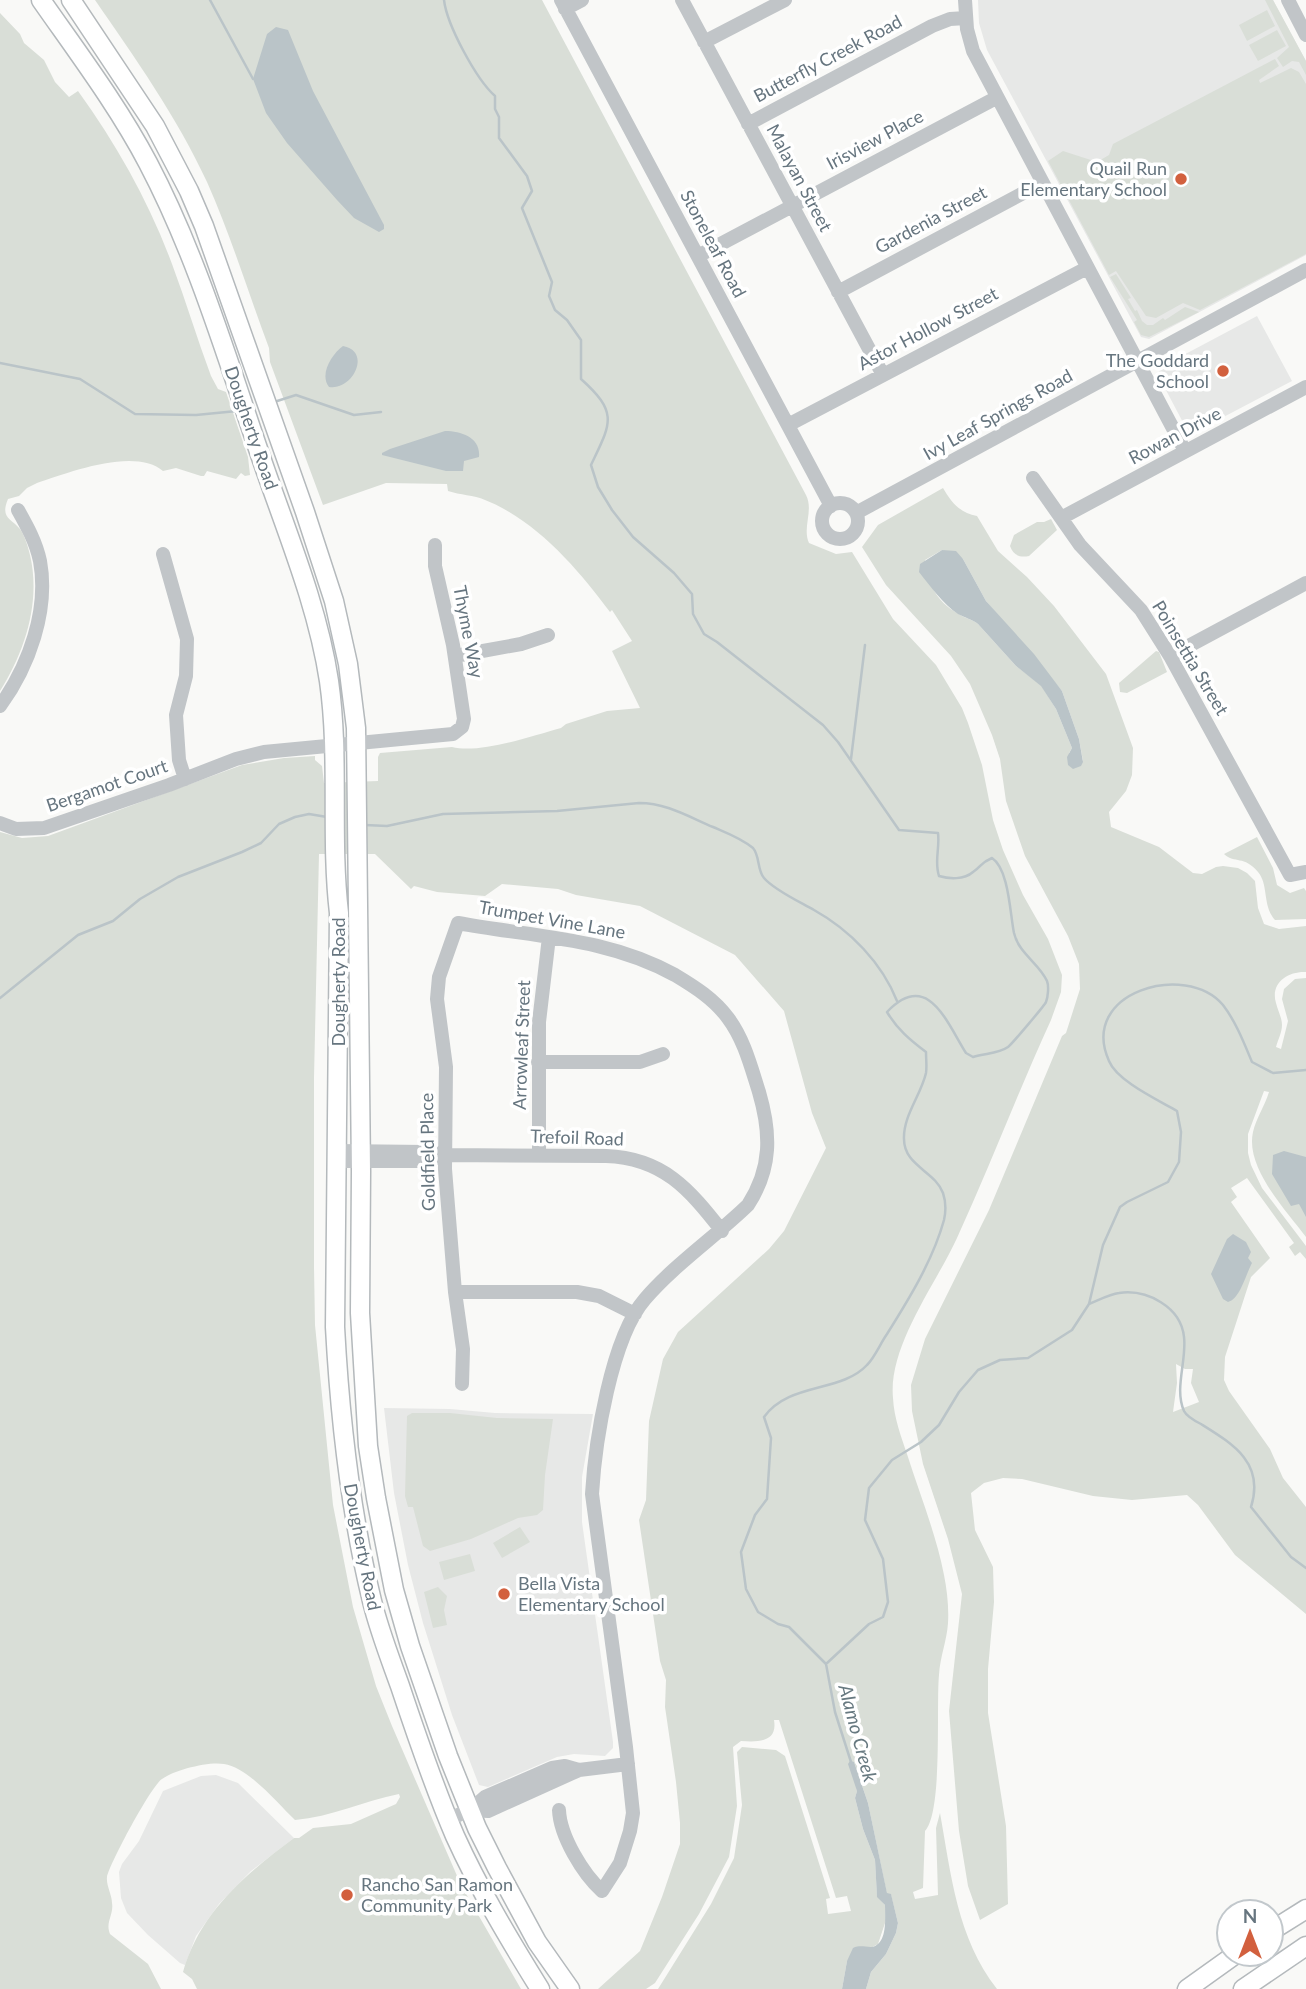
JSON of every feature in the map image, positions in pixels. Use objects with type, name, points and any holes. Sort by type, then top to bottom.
[{"type":"main road","name":"Dougherty Road","points":[[41,0],[148,162],[188,250],[315,612],[335,730],[336,886],[339,913],[336,1340],[339,1392],[352,1500],[378,1625],[417,1738],[474,1874],[505,1933],[540,1989]]},
{"type":"main road","name":"Dougherty Road","points":[[71,0],[143,106],[184,180],[208,234],[334,601],[348,664],[356,729],[361,1354],[368,1446],[376,1498],[394,1590],[410,1646],[470,1810],[492,1858],[531,1930],[570,1989]]},
{"type":"main road","points":[[1285,1922],[1306,1909]]},
{"type":"main road","points":[[1243,1989],[1306,1946]]},
{"type":"main road","points":[[1187,1989],[1216,1968]]},
{"type":"street","points":[[563,4],[582,0]]},
{"type":"street","name":"Malayan Street","points":[[682,0],[883,375]]},
{"type":"street","points":[[704,42],[785,0]]},
{"type":"street","points":[[965,0],[973,51],[1185,451]]},
{"type":"street","points":[[1288,0],[1306,35]]},
{"type":"street","name":"Stoneleaf Road","points":[[563,4],[831,506]]},
{"type":"street","name":"Butterfly Creek Road","points":[[748,124],[932,26],[950,19],[966,18]]},
{"type":"street","name":"Irisview Place","points":[[698,256],[996,97]]},
{"type":"street","name":"Gardenia Street","points":[[838,292],[1042,183]]},
{"type":"street","name":"Astor Hollow Street","points":[[788,425],[1087,268]]},
{"type":"street","name":"Ivy Leaf Springs Road","points":[[856,513],[1141,368],[1306,270]]},
{"type":"street","name":"Rowan Drive","points":[[1061,518],[1306,387]]},
{"type":"street","name":"Poinsettia Street","points":[[1033,478],[1080,545],[1141,610],[1170,656],[1290,875],[1306,872]]},
{"type":"street","points":[[845,504],[856,513],[858,522],[855,531],[847,538],[836,539],[827,534],[822,524],[824,513],[831,506],[845,504]]},
{"type":"street","points":[[0,706],[13,688],[23,666],[41,605],[40,560],[30,531],[18,510]]},
{"type":"street","name":"Thyme Way","points":[[435,545],[435,566],[455,656],[463,708],[462,727]]},
{"type":"street","points":[[163,554],[187,639],[186,676],[176,715],[179,760],[185,779]]},
{"type":"street","points":[[1170,656],[1306,583]]},
{"type":"street","points":[[455,656],[521,644],[548,635]]},
{"type":"street","name":"Bergamot Court","points":[[0,823],[16,829],[44,828],[236,759],[264,752],[453,734],[462,727]]},
{"type":"street","name":"Trumpet Vine Lane","points":[[458,923],[624,951],[657,965],[712,999],[730,1020],[750,1062],[767,1119],[763,1175],[756,1192],[748,1205],[722,1231],[644,1300],[619,1343],[609,1387],[592,1494],[633,1813],[631,1831],[620,1863],[602,1891],[585,1870],[562,1830],[559,1810]]},
{"type":"street","name":"Goldfield Place","points":[[458,923],[439,977],[437,999],[446,1067],[445,1154],[454,1292],[463,1349],[462,1384]]},
{"type":"street","name":"Arrowleaf Street","points":[[539,1155],[540,1003],[549,937]]},
{"type":"street","points":[[538,1062],[640,1062],[663,1055]]},
{"type":"street","name":"Trefoil Road","points":[[337,1156],[426,1161],[445,1154],[618,1156],[651,1164],[671,1175],[693,1195],[722,1231]]},
{"type":"street","points":[[454,1292],[577,1292],[599,1296],[635,1314]]},
{"type":"street","points":[[449,1819],[470,1810],[488,1811],[579,1770],[628,1763]]},
{"type":"shaded area","points":[[95,0],[542,0],[806,495],[809,507],[809,543],[836,554],[852,552],[893,619],[936,665],[962,708],[982,765],[993,820],[1003,850],[1023,895],[1048,939],[1062,975],[1061,992],[1051,1020],[957,1238],[915,1316],[893,1378],[896,1420],[937,1545],[948,1599],[947,1629],[939,1675],[937,1781],[931,1820],[925,1831],[923,1888],[913,1892],[915,1899],[938,1895],[936,1828],[940,1813],[952,1882],[964,1927],[973,1949],[997,1989],[866,1989],[871,1972],[886,1954],[898,1923],[891,1895],[887,1894],[868,1803],[854,1762],[857,1791],[855,1798],[875,1860],[877,1896],[885,1905],[886,1920],[878,1944],[847,1961],[842,1989],[658,1989],[711,1904],[734,1858],[742,1805],[737,1752],[742,1747],[776,1750],[785,1756],[830,1898],[826,1899],[828,1914],[851,1911],[847,1896],[836,1898],[779,1720],[774,1720],[770,1737],[760,1741],[741,1741],[733,1747],[737,1806],[729,1857],[699,1914],[655,1983],[646,1989],[598,1989],[640,1951],[680,1844],[676,1782],[665,1707],[666,1680],[660,1661],[639,1520],[646,1500],[649,1421],[663,1359],[678,1332],[769,1249],[784,1231],[826,1148],[812,1113],[784,1011],[735,955],[640,906],[576,895],[558,889],[502,884],[485,896],[437,892],[414,886],[411,889],[375,854],[319,854],[314,1078],[315,1325],[333,1505],[353,1607],[376,1686],[461,1885],[521,1989],[197,1989],[192,1979],[183,1972],[191,1950],[213,1913],[242,1880],[294,1838],[299,1838],[313,1828],[351,1824],[396,1804],[400,1797],[399,1794],[322,1816],[295,1820],[253,1779],[233,1767],[218,1763],[183,1770],[162,1779],[149,1795],[132,1825],[107,1877],[112,1900],[108,1926],[110,1934],[148,1964],[161,1989],[0,1989],[0,832],[22,838],[48,836],[242,765],[284,758],[315,756],[315,760],[322,766],[324,783],[378,781],[380,753],[491,746],[561,728],[607,711],[640,708],[612,651],[632,641],[612,610],[610,612],[570,563],[522,520],[485,500],[448,491],[447,484],[386,483],[323,505],[270,362],[269,348],[239,264],[207,182],[169,111]]},
{"type":"shaded area","name":"Quail Run Elementary School","points":[[978,0],[1273,0],[1306,61],[1306,255],[1149,339],[1141,337],[987,50],[979,23]]},
{"type":"shaded area","points":[[1265,0],[1273,0],[1306,61],[1306,75],[1299,62],[1292,61],[1283,67],[1277,58],[1289,47]]},
{"type":"shaded area","points":[[1267,10],[1275,26],[1247,41],[1239,25]]},
{"type":"shaded area","points":[[0,13],[20,34],[24,43],[44,60],[55,82],[69,97],[78,91],[131,174],[163,241],[211,376],[218,389],[226,392],[248,457],[250,475],[241,473],[236,479],[207,471],[201,476],[176,468],[163,471],[151,464],[135,461],[119,462],[83,468],[37,483],[19,496],[8,499],[6,514],[25,538],[33,573],[33,590],[32,608],[23,643],[0,691]]},
{"type":"shaded area","points":[[276,27],[288,30],[313,91],[384,225],[384,229],[379,232],[354,218],[287,143],[266,113],[253,79],[267,34]]},
{"type":"shaded area","points":[[1277,30],[1286,46],[1258,61],[1249,45]]},
{"type":"shaded area","points":[[1275,59],[1279,66],[1259,80],[1260,83],[1291,68],[1299,72],[1306,84],[1306,254],[1200,310],[1183,303],[1156,318],[1146,316],[1116,271],[1109,275],[1048,161],[1063,151],[1097,162],[1109,155],[1113,144]]},
{"type":"shaded area","points":[[1116,274],[1131,298],[1128,299],[1135,311],[1137,310],[1147,325],[1153,325],[1163,318],[1165,320],[1185,307],[1199,312],[1149,337],[1141,335],[1134,322],[1137,320],[1110,277]]},
{"type":"shaded area","name":"The Goddard School","points":[[1257,316],[1292,381],[1195,432],[1187,430],[1158,375],[1161,367]]},
{"type":"shaded area","points":[[343,346],[352,349],[356,355],[356,370],[345,383],[338,387],[329,387],[326,370],[331,359]]},
{"type":"shaded area","points":[[445,431],[464,434],[477,445],[479,457],[464,461],[463,471],[446,471],[382,455],[390,449]]},
{"type":"shaded area","points":[[943,488],[957,506],[977,516],[998,551],[1054,606],[1106,674],[1133,748],[1132,775],[1126,791],[1109,812],[1111,827],[1159,847],[1193,873],[1202,874],[1223,866],[1238,868],[1255,881],[1258,908],[1264,924],[1279,929],[1306,926],[1306,972],[1287,976],[1278,984],[1275,996],[1282,1025],[1276,1047],[1281,1049],[1288,1021],[1282,999],[1284,989],[1295,979],[1306,978],[1306,1237],[1269,1188],[1255,1160],[1253,1132],[1269,1092],[1264,1091],[1248,1134],[1248,1153],[1262,1188],[1306,1246],[1306,1259],[1300,1252],[1295,1256],[1289,1247],[1294,1243],[1247,1178],[1231,1188],[1237,1197],[1231,1202],[1270,1258],[1251,1277],[1225,1357],[1224,1380],[1270,1449],[1283,1478],[1306,1507],[1306,1614],[1235,1555],[1198,1505],[1187,1495],[1132,1500],[1093,1496],[1022,1479],[1003,1478],[984,1483],[971,1493],[975,1530],[993,1567],[994,1602],[988,1669],[988,1713],[1006,1826],[1008,1904],[980,1920],[968,1886],[959,1831],[949,1711],[962,1594],[948,1539],[923,1464],[912,1411],[911,1385],[925,1339],[989,1210],[1062,1036],[1066,1033],[1080,989],[1079,964],[1068,936],[1025,856],[1006,801],[1000,759],[970,684],[951,656],[886,585],[862,547],[878,525]],"holes":[[[942,550],[963,559],[986,601],[1062,691],[1079,739],[1083,761],[1069,753],[1072,748],[1056,709],[1041,685],[1016,666],[978,624],[951,609],[934,591],[925,560]],[[1176,1364],[1185,1369],[1193,1369],[1191,1383],[1199,1402],[1173,1412],[1177,1383]]]},
{"type":"shaded area","points":[[1051,519],[1057,530],[1029,556],[1020,556],[1013,552],[1010,546],[1014,535],[1037,522]]},
{"type":"shaded area","points":[[942,550],[956,551],[963,559],[986,601],[1034,654],[1062,691],[1079,739],[1083,762],[1081,766],[1073,769],[1068,765],[1067,757],[1072,748],[1056,709],[1041,686],[1016,666],[978,624],[947,605],[919,572],[920,564]]},
{"type":"shaded area","points":[[1156,651],[1159,652],[1167,672],[1127,693],[1120,692],[1119,683]]},
{"type":"shaded area","points":[[1257,837],[1273,868],[1277,885],[1290,893],[1304,888],[1306,891],[1306,919],[1275,920],[1268,908],[1258,872],[1248,863],[1224,854]]},
{"type":"shaded area","points":[[1284,1151],[1306,1157],[1306,1217],[1299,1204],[1291,1206],[1272,1174],[1273,1155]]},
{"type":"shaded area","points":[[1233,1234],[1246,1242],[1251,1252],[1248,1258],[1252,1263],[1236,1296],[1228,1302],[1223,1299],[1211,1274],[1227,1239]]},
{"type":"shaded area","name":"Bella Vista Elementary School","points":[[384,1408],[593,1414],[582,1477],[582,1522],[613,1742],[613,1748],[605,1756],[574,1754],[557,1757],[488,1787],[479,1785],[452,1715],[408,1565],[394,1493]]},
{"type":"shaded area","points":[[412,1413],[450,1413],[497,1418],[553,1419],[543,1510],[537,1515],[518,1518],[471,1539],[430,1551],[423,1546],[413,1507],[408,1507],[405,1496],[407,1416]]},
{"type":"shaded area","points":[[520,1527],[530,1542],[502,1558],[493,1543]]},
{"type":"shaded area","points":[[470,1554],[475,1571],[444,1580],[439,1562]]},
{"type":"shaded area","points":[[438,1587],[447,1596],[444,1610],[447,1625],[433,1628],[424,1592]]},
{"type":"shaded area","points":[[850,1761],[854,1762],[868,1803],[887,1893],[891,1894],[898,1923],[886,1954],[871,1972],[866,1989],[842,1989],[847,1961],[853,1948],[871,1947],[880,1941],[884,1930],[885,1905],[877,1897],[875,1860],[855,1798],[857,1791],[848,1764]]},
{"type":"shaded area","points":[[216,1775],[238,1783],[294,1838],[251,1871],[219,1904],[196,1936],[185,1965],[148,1935],[127,1913],[121,1898],[119,1872],[139,1841],[163,1791],[201,1776]]},
{"type":"waterway","points":[[210,0],[253,79]]},
{"type":"waterway","points":[[444,0],[463,51],[495,96],[499,138],[527,176],[532,191],[522,208],[552,282],[549,296],[555,310],[567,320],[581,340],[581,379],[606,410],[607,428],[591,465],[598,487],[612,510],[633,537],[674,573],[692,594],[693,614],[704,634],[823,725],[838,742],[899,830],[938,833],[939,876],[961,878],[992,858],[998,864],[1008,892],[1014,933],[1025,953],[1048,983],[1046,1002],[1008,1047],[973,1057],[966,1053],[935,1005],[925,998],[914,996],[901,1000],[887,1012],[904,1034],[926,1052],[926,1073],[906,1122],[904,1139],[909,1156],[934,1179],[943,1193],[944,1220],[920,1279],[867,1365],[843,1380],[787,1398],[764,1417],[771,1438],[767,1499],[755,1515],[741,1552],[746,1589],[758,1612],[789,1627],[826,1664]]},
{"type":"waterway","points":[[0,363],[80,379],[135,414],[196,415],[237,411]]},
{"type":"waterway","points":[[274,402],[296,395],[354,415],[381,412]]},
{"type":"waterway","points":[[851,759],[865,645]]},
{"type":"waterway","points":[[365,825],[387,826],[443,814],[557,811],[639,803],[668,808],[734,836],[753,848],[764,878],[827,918],[852,938],[874,961],[897,1001]]},
{"type":"waterway","points":[[0,998],[78,935],[113,921],[140,899],[178,877],[261,843],[279,824],[295,817],[309,814],[327,817]]},
{"type":"waterway","name":"Alamo Creek","points":[[851,1762],[835,1712],[826,1664],[869,1624],[883,1617],[888,1602],[883,1559],[865,1520],[869,1488],[892,1460],[921,1442],[939,1425],[959,1392],[978,1370],[1000,1360],[1028,1358],[1072,1330],[1089,1304],[1103,1245],[1120,1207],[1168,1182],[1179,1162],[1181,1132],[1177,1111],[1139,1089],[1113,1068],[1103,1037],[1109,1017],[1122,1001],[1140,991],[1162,985],[1185,985],[1206,992],[1223,1005],[1236,1025],[1252,1062],[1273,1073],[1306,1070]]},
{"type":"waterway","points":[[1089,1304],[1116,1294],[1141,1294],[1161,1302],[1177,1317],[1184,1337],[1180,1384],[1184,1411],[1191,1419],[1235,1447],[1243,1456],[1254,1478],[1251,1507],[1291,1557],[1306,1568]]},
{"type":"place","name":"Quail Run Elementary School","points":[[1181,179]]},
{"type":"place","name":"The Goddard School","points":[[1223,371]]},
{"type":"place","name":"Bella Vista Elementary School","points":[[504,1594]]},
{"type":"place","name":"Rancho San Ramon Community Park","points":[[347,1895]]}]
